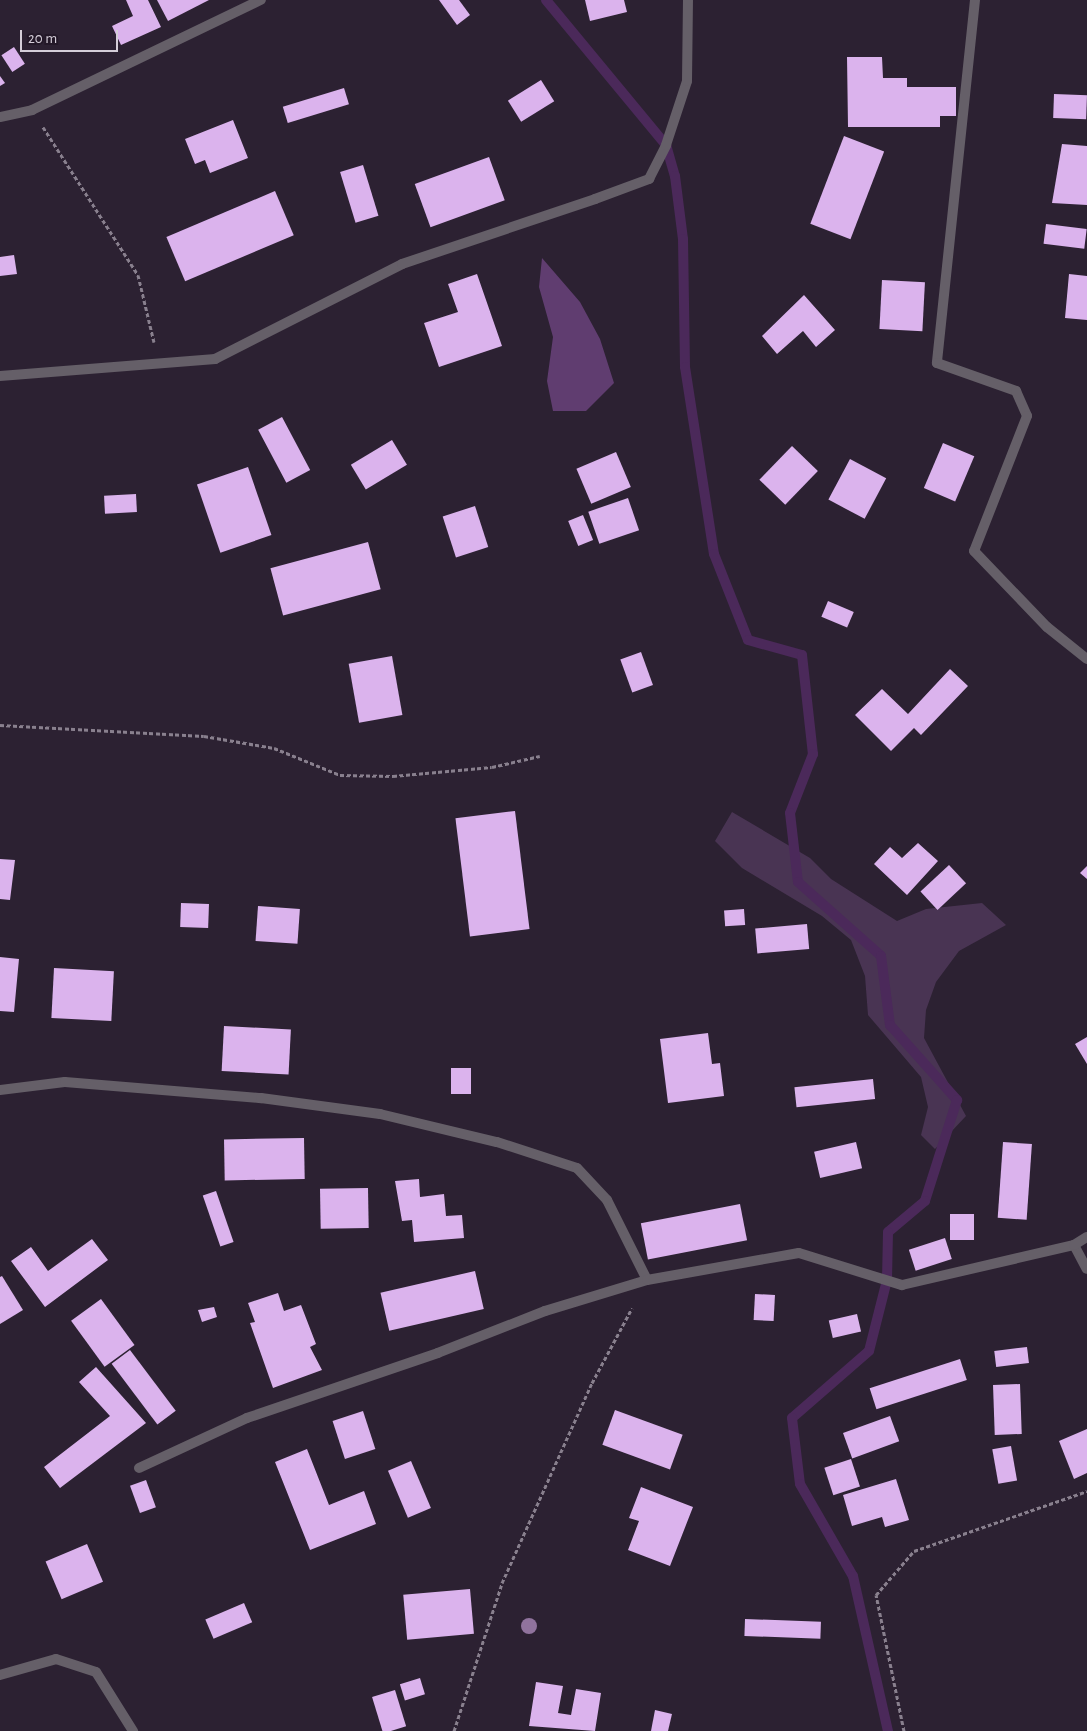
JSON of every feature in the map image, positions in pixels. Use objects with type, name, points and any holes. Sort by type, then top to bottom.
[{"type":"street","points":[[0,117],[32,110],[261,0]]},
{"type":"street","points":[[0,376],[160,366],[215,359],[402,264],[649,179],[666,145],[687,81],[688,0]]},
{"type":"street","points":[[975,0],[937,363],[1016,391],[1027,416],[974,551],[1047,627],[1087,659]]},
{"type":"street","points":[[0,1090],[65,1082],[261,1098],[380,1114],[497,1142],[577,1168],[607,1200],[647,1280]]},
{"type":"street","points":[[139,1468],[247,1418],[438,1353],[545,1311],[647,1280],[800,1253],[902,1285],[1074,1245],[1087,1237]]},
{"type":"street","points":[[1074,1245],[1087,1269]]},
{"type":"street","points":[[0,1675],[56,1660],[96,1672],[133,1731]]},
{"type":"path","points":[[32,110],[138,275],[160,366]]},
{"type":"path","points":[[0,725],[204,736],[274,748],[340,775],[393,776],[472,769],[540,756]]},
{"type":"path","points":[[454,1731],[510,1565],[592,1383],[647,1280]]},
{"type":"path","points":[[904,1731],[876,1594],[914,1551],[1087,1491]]},
{"type":"shaded area","points":[[542,258],[580,302],[600,339],[614,383],[586,411],[553,411],[547,381],[553,337],[539,287]]},
{"type":"shaded area","points":[[732,812],[810,858],[831,879],[897,921],[926,909],[982,903],[1006,925],[959,951],[936,982],[926,1010],[924,1038],[966,1116],[935,1149],[921,1135],[928,1107],[921,1077],[868,1015],[865,976],[851,940],[822,916],[742,868],[715,841]]},
{"type":"building","points":[[126,0],[148,0],[161,27],[121,45],[112,26],[133,16]]},
{"type":"building","points":[[157,0],[209,0],[168,21]]},
{"type":"building","points":[[439,0],[459,0],[470,15],[457,25]]},
{"type":"building","points":[[585,0],[624,0],[627,12],[590,21]]},
{"type":"building","points":[[14,47],[25,64],[12,72],[1,55]]},
{"type":"building","points":[[847,57],[882,57],[883,78],[907,78],[907,87],[956,87],[956,116],[940,116],[940,127],[848,127]]},
{"type":"building","points":[[0,76],[5,83],[0,86]]},
{"type":"building","points":[[541,80],[554,101],[521,122],[508,101]]},
{"type":"building","points":[[344,88],[349,104],[288,123],[283,107]]},
{"type":"building","points":[[1054,94],[1087,95],[1086,119],[1053,118]]},
{"type":"building","points":[[233,120],[248,158],[210,173],[205,160],[195,164],[185,139]]},
{"type":"building","points":[[844,136],[884,151],[850,239],[810,224]]},
{"type":"building","points":[[1062,144],[1087,146],[1087,205],[1052,203]]},
{"type":"building","points":[[489,157],[505,200],[430,227],[415,184]]},
{"type":"building","points":[[363,165],[378,216],[356,223],[340,172]]},
{"type":"building","points":[[275,191],[294,235],[185,281],[166,237]]},
{"type":"building","points":[[1046,224],[1087,229],[1084,249],[1044,244]]},
{"type":"building","points":[[14,255],[17,274],[0,276],[0,257]]},
{"type":"building","points":[[477,274],[502,346],[439,367],[424,323],[458,312],[448,284]]},
{"type":"building","points":[[1069,274],[1087,276],[1087,320],[1065,318]]},
{"type":"building","points":[[882,280],[925,282],[922,331],[879,329]]},
{"type":"building","points":[[804,295],[835,330],[816,347],[803,331],[777,354],[762,336]]},
{"type":"building","points":[[282,417],[310,470],[286,483],[258,430]]},
{"type":"building","points":[[392,440],[407,465],[366,490],[351,465]]},
{"type":"building","points":[[943,443],[974,456],[955,501],[924,488]]},
{"type":"building","points":[[792,446],[818,471],[785,505],[759,480]]},
{"type":"building","points":[[616,452],[631,487],[591,504],[576,469]]},
{"type":"building","points":[[850,459],[886,478],[865,519],[828,500]]},
{"type":"building","points":[[248,467],[271,535],[220,553],[197,485]]},
{"type":"building","points":[[136,494],[137,512],[105,514],[104,496]]},
{"type":"building","points":[[628,498],[639,530],[599,544],[588,512]]},
{"type":"building","points":[[475,506],[488,547],[456,557],[443,517]]},
{"type":"building","points":[[583,515],[593,540],[578,546],[568,521]]},
{"type":"building","points":[[368,542],[381,589],[283,615],[270,568]]},
{"type":"building","points":[[828,601],[854,612],[847,628],[821,617]]},
{"type":"building","points":[[641,652],[653,685],[632,692],[620,660]]},
{"type":"building","points":[[392,656],[402,715],[359,723],[349,664]]},
{"type":"building","points":[[950,669],[968,686],[921,735],[914,728],[891,751],[855,715],[882,689],[908,714]]},
{"type":"building","points":[[515,811],[530,929],[470,936],[455,818]]},
{"type":"building","points":[[918,843],[938,861],[907,895],[874,864],[890,847],[902,858]]},
{"type":"building","points":[[0,859],[15,860],[10,900],[0,899]]},
{"type":"building","points":[[949,865],[966,883],[938,910],[920,892]]},
{"type":"building","points":[[1087,866],[1087,879],[1080,873]]},
{"type":"building","points":[[181,903],[209,904],[208,928],[180,927]]},
{"type":"building","points":[[258,906],[300,909],[297,944],[256,941]]},
{"type":"building","points":[[744,909],[745,925],[725,926],[724,910]]},
{"type":"building","points":[[807,924],[809,949],[757,953],[755,929]]},
{"type":"building","points":[[0,957],[19,959],[14,1012],[0,1011]]},
{"type":"building","points":[[54,968],[114,971],[111,1021],[51,1018]]},
{"type":"building","points":[[224,1026],[291,1030],[289,1074],[222,1071]]},
{"type":"building","points":[[708,1033],[712,1064],[720,1063],[724,1096],[668,1103],[660,1039]]},
{"type":"building","points":[[1087,1037],[1087,1064],[1075,1044]]},
{"type":"building","points":[[451,1068],[471,1068],[471,1094],[451,1094]]},
{"type":"building","points":[[873,1079],[875,1099],[797,1107],[794,1087]]},
{"type":"building","points":[[304,1138],[305,1179],[225,1180],[224,1139]]},
{"type":"building","points":[[856,1142],[862,1168],[820,1178],[814,1152]]},
{"type":"building","points":[[1003,1142],[1032,1144],[1027,1220],[998,1218]]},
{"type":"building","points":[[419,1179],[420,1197],[444,1194],[446,1216],[462,1215],[464,1238],[414,1242],[412,1220],[402,1221],[395,1181]]},
{"type":"building","points":[[368,1188],[369,1228],[321,1229],[320,1189]]},
{"type":"building","points":[[216,1191],[234,1242],[220,1247],[203,1196]]},
{"type":"building","points":[[740,1204],[747,1240],[648,1260],[641,1223]]},
{"type":"building","points":[[950,1214],[974,1214],[974,1240],[950,1240]]},
{"type":"building","points":[[945,1238],[952,1259],[916,1271],[909,1250]]},
{"type":"building","points":[[92,1239],[108,1260],[45,1307],[11,1261],[31,1247],[48,1271]]},
{"type":"building","points":[[475,1271],[484,1309],[389,1331],[380,1293]]},
{"type":"building","points":[[2,1276],[23,1310],[0,1324],[0,1277]]},
{"type":"building","points":[[278,1293],[284,1311],[301,1305],[316,1344],[310,1347],[322,1370],[273,1388],[250,1323],[255,1322],[248,1303]]},
{"type":"building","points":[[755,1294],[775,1295],[774,1321],[754,1320]]},
{"type":"building","points":[[101,1299],[135,1345],[105,1367],[71,1321]]},
{"type":"building","points":[[214,1307],[217,1317],[202,1322],[198,1310]]},
{"type":"building","points":[[857,1314],[861,1332],[833,1338],[829,1321]]},
{"type":"building","points":[[1027,1347],[1029,1363],[996,1367],[994,1351]]},
{"type":"building","points":[[130,1350],[176,1411],[157,1425],[112,1364]]},
{"type":"building","points":[[960,1359],[967,1380],[876,1409],[870,1388]]},
{"type":"building","points":[[96,1367],[146,1423],[60,1488],[44,1467],[110,1416],[79,1382]]},
{"type":"building","points":[[1020,1384],[1022,1434],[995,1435],[993,1385]]},
{"type":"building","points":[[615,1410],[683,1435],[670,1469],[602,1445]]},
{"type":"building","points":[[363,1411],[375,1449],[345,1459],[333,1421]]},
{"type":"building","points":[[890,1416],[899,1441],[852,1458],[843,1433]]},
{"type":"building","points":[[1087,1429],[1087,1473],[1074,1479],[1059,1441]]},
{"type":"building","points":[[1011,1446],[1017,1480],[998,1484],[992,1449]]},
{"type":"building","points":[[307,1449],[329,1505],[364,1491],[376,1524],[310,1550],[275,1462]]},
{"type":"building","points":[[851,1459],[860,1487],[833,1495],[824,1468]]},
{"type":"building","points":[[411,1461],[431,1508],[408,1518],[388,1471]]},
{"type":"building","points":[[896,1479],[909,1520],[885,1527],[882,1517],[852,1526],[843,1495]]},
{"type":"building","points":[[146,1480],[156,1507],[140,1513],[130,1486]]},
{"type":"building","points":[[641,1487],[693,1507],[670,1566],[628,1550],[639,1521],[629,1518]]},
{"type":"building","points":[[87,1544],[103,1582],[62,1599],[46,1562]]},
{"type":"building","points":[[470,1589],[474,1634],[407,1640],[403,1595]]},
{"type":"building","points":[[244,1603],[252,1622],[214,1639],[205,1619]]},
{"type":"building","points":[[745,1619],[821,1622],[820,1639],[744,1636]]},
{"type":"building","points":[[420,1678],[425,1694],[405,1700],[400,1684]]},
{"type":"building","points":[[536,1682],[563,1686],[558,1713],[571,1715],[576,1689],[601,1693],[595,1731],[529,1726]]},
{"type":"building","points":[[395,1690],[406,1726],[391,1731],[382,1731],[372,1697]]},
{"type":"building","points":[[655,1710],[672,1714],[668,1731],[651,1731]]},
{"type":"waterway","points":[[546,0],[666,145],[675,176],[683,239],[685,367],[714,554],[748,640],[802,655],[813,754],[790,813],[798,882],[881,956],[890,1025],[957,1100],[925,1201],[888,1232],[887,1280],[869,1351],[792,1418],[800,1484],[853,1576],[888,1731]]}]
